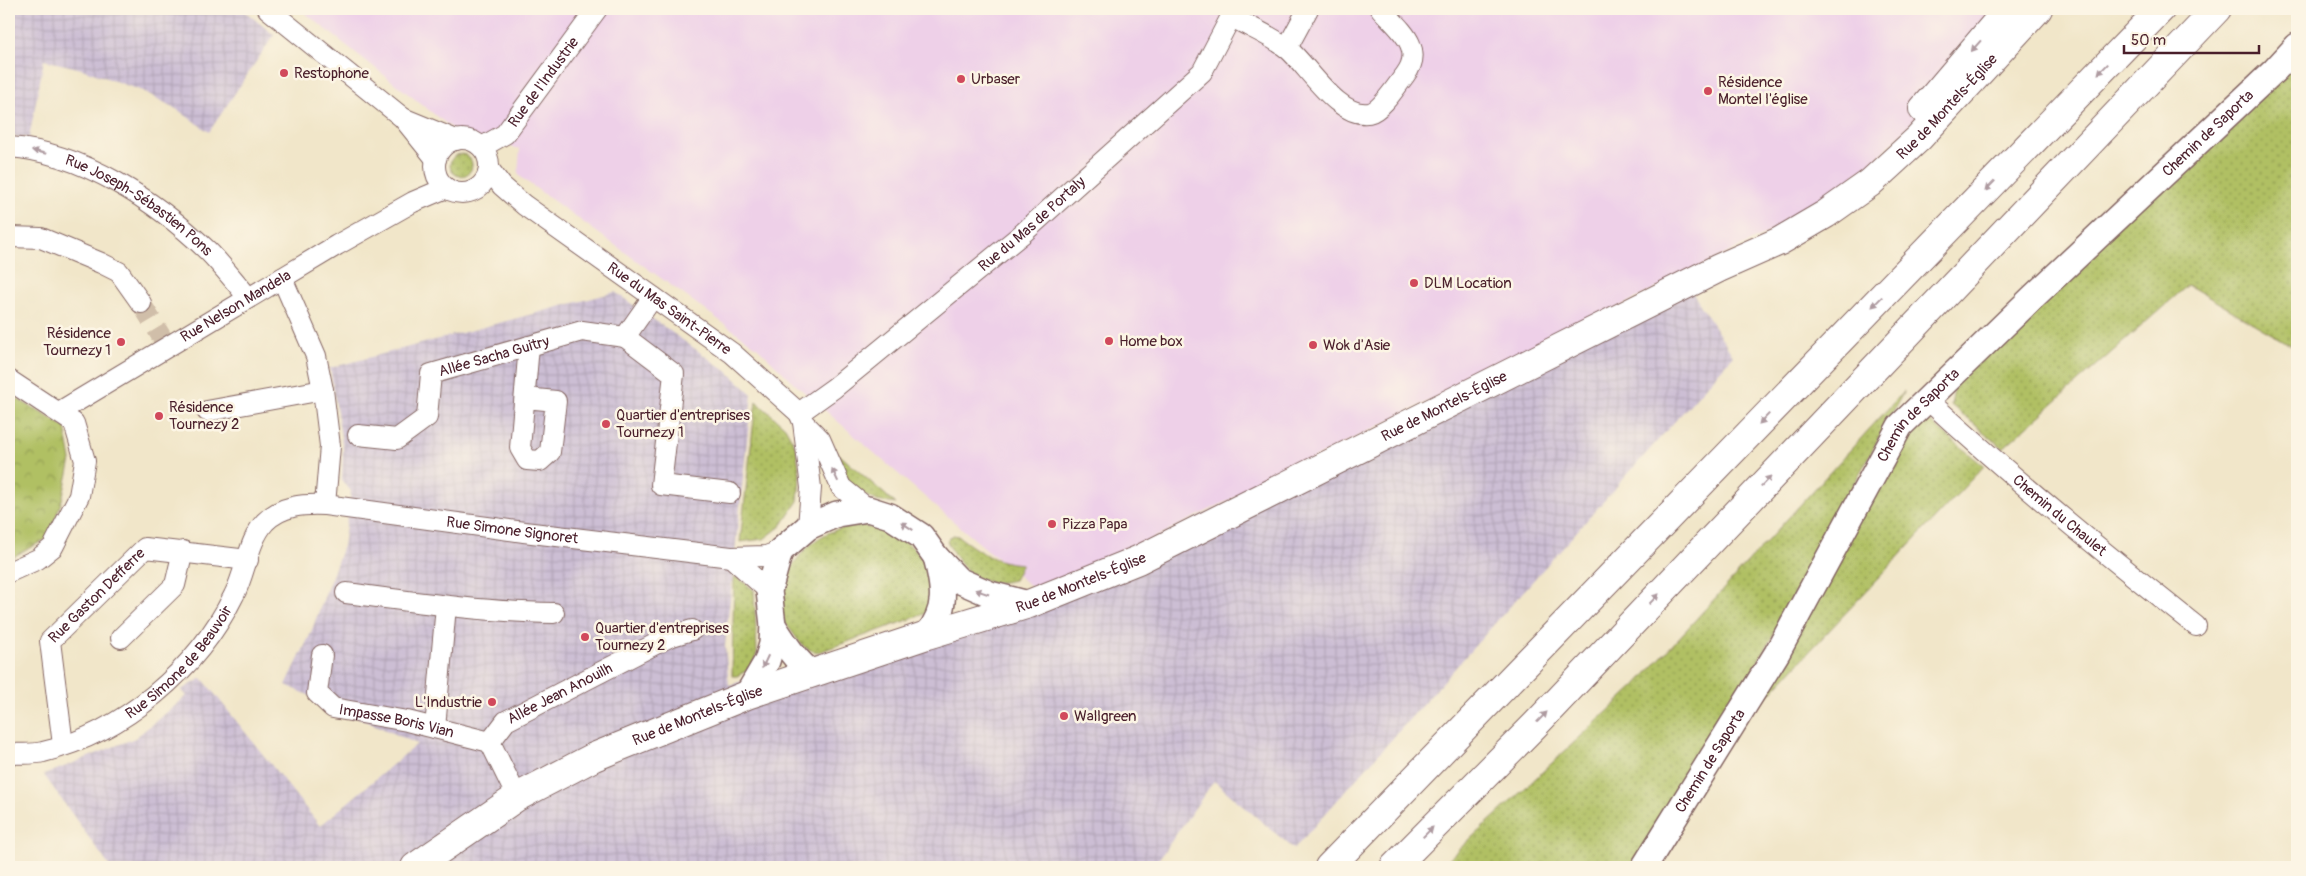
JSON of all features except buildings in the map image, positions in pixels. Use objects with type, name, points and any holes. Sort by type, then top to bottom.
[{"type":"main road","name":"Rue de Montels-Église","points":[[415,867],[517,797],[594,757],[746,695],[927,635],[1029,604],[1138,560],[1734,261],[1780,242],[1826,214],[1864,167],[1906,128],[2008,9]]},
{"type":"main road","name":"Rue de Montels-Église","points":[[1845,190],[1882,173],[1919,138],[2038,9]]},
{"type":"main road","points":[[1329,867],[2161,9]]},
{"type":"main road","points":[[1394,867],[1542,717],[2217,9]]},
{"type":"street","points":[[268,9],[403,118],[456,140],[474,142],[482,147],[487,155],[489,169],[483,183],[478,188],[462,193],[440,175],[403,118]]},
{"type":"street","name":"Rue de l'Industrie","points":[[482,147],[505,134],[597,9]]},
{"type":"street","points":[[1287,48],[1308,9]]},
{"type":"street","points":[[1233,13],[1287,48],[1334,99],[1355,112],[1370,113],[1382,104],[1412,66],[1414,58],[1411,44],[1381,9]]},
{"type":"street","name":"Rue du Mas de Portaly","points":[[801,418],[834,388],[1022,234],[1202,72],[1233,13]]},
{"type":"street","name":"Chemin de Saporta","points":[[1644,867],[1777,653],[1900,426],[2297,46]]},
{"type":"street","points":[[440,175],[444,146],[456,140]]},
{"type":"street","name":"Rue Joseph-Sébastien Pons","points":[[9,147],[41,153],[82,166],[146,201],[208,251],[248,297]]},
{"type":"street","name":"Rue du Mas Saint-Pierre","points":[[489,169],[502,186],[524,205],[732,353],[801,418],[820,439],[841,487],[868,509],[890,516],[914,530],[958,580],[973,589],[1029,604]]},
{"type":"street","name":"Rue Nelson Mandela","points":[[59,412],[248,297],[413,202],[440,175]]},
{"type":"street","name":"Rue du Mas Saint-Pierre","points":[[478,188],[524,205]]},
{"type":"street","points":[[9,236],[41,238],[102,263],[119,272],[141,303]]},
{"type":"street","points":[[282,278],[316,356],[323,390],[330,446],[326,505]]},
{"type":"street","points":[[653,296],[625,337],[674,374],[661,485],[730,493]]},
{"type":"street","name":"Allée Sacha Guitry","points":[[358,435],[397,439],[427,417],[431,374],[582,331],[625,337]]},
{"type":"street","points":[[525,398],[529,346]]},
{"type":"street","points":[[9,380],[74,423],[85,461],[79,496],[53,547],[38,559],[9,572]]},
{"type":"street","points":[[207,411],[323,390]]},
{"type":"street","name":"Chemin du Chaulet","points":[[1928,400],[1973,441],[2196,626]]},
{"type":"street","points":[[801,418],[811,488],[808,527]]},
{"type":"street","name":"Rue Simone Signoret","points":[[294,506],[326,505],[524,532],[732,557],[766,556],[780,551]]},
{"type":"street","name":"Rue Simone de Beauvoir","points":[[9,754],[42,752],[100,730],[128,714],[175,677],[214,629],[234,595],[256,536],[266,521],[278,512],[294,506]]},
{"type":"street","name":"Rue du Mas Saint-Pierre","points":[[780,551],[808,527],[836,514],[868,509]]},
{"type":"street","name":"Rue Gaston Defferre","points":[[63,745],[50,641],[145,548],[248,560]]},
{"type":"street","points":[[121,638],[175,585],[182,551]]},
{"type":"street","points":[[746,695],[767,660],[772,644],[773,625],[769,591],[780,551]]},
{"type":"street","points":[[732,557],[769,591]]},
{"type":"street","name":"Rue du Mas Saint-Pierre","points":[[927,635],[940,617],[943,601],[942,578],[936,557]]},
{"type":"street","points":[[346,594],[518,613],[554,613]]},
{"type":"street","points":[[435,728],[446,606]]},
{"type":"street","points":[[773,625],[806,669],[812,673]]},
{"type":"street","name":"Allée Jean Anouilh","points":[[490,742],[506,721],[669,637],[692,630]]},
{"type":"street","name":"Impasse Boris Vian","points":[[322,655],[317,693],[333,708],[435,728],[490,742]]},
{"type":"street","points":[[490,742],[517,797]]},
{"type":"shaded area","points":[[9,9],[242,9],[274,35],[209,132],[178,110],[145,92],[82,69],[44,60],[29,138],[9,136]]},
{"type":"shaded area","points":[[300,9],[2017,9],[1987,46],[1876,159],[1794,220],[1040,594],[796,385],[758,348],[523,179],[518,174],[520,149],[458,133]]},
{"type":"shaded area","points":[[1685,281],[1733,356],[1294,849],[1214,781],[1153,867],[110,867],[44,775],[135,738],[187,696],[181,690],[202,678],[320,826],[417,744],[286,685],[310,635],[343,546],[351,491],[342,481],[343,449],[330,368],[615,292],[729,373],[752,394],[725,646],[729,685],[1040,594]]},
{"type":"green space","points":[[2297,55],[2297,349],[2188,285],[2003,448],[1951,405],[1956,380]]},
{"type":"green space","points":[[461,154],[469,157],[472,165],[469,173],[461,176],[453,173],[450,165],[453,157]]},
{"type":"green space","points":[[1904,391],[1767,646],[1636,867],[1440,867],[1635,686]]},
{"type":"green space","points":[[9,394],[65,427],[71,460],[62,500],[48,538],[9,559]]},
{"type":"green space","points":[[756,401],[785,427],[796,447],[800,476],[798,501],[781,526],[764,539],[740,542]]},
{"type":"green space","points":[[1929,421],[1984,466],[1762,702],[1909,426]]},
{"type":"green space","points":[[834,450],[896,504],[877,501],[848,485]]},
{"type":"green space","points":[[863,526],[899,538],[915,549],[921,556],[926,564],[929,576],[930,612],[819,652],[810,650],[801,644],[784,621],[781,608],[781,594],[785,580],[800,555],[821,537],[840,529]]},
{"type":"green space","points":[[953,535],[958,536],[995,559],[1022,564],[1014,580],[990,582],[981,580],[973,575],[965,569],[947,541]]},
{"type":"green space","points":[[734,577],[754,590],[757,653],[750,669],[737,676],[732,676]]},
{"type":"tunnel","points":[[141,303],[167,346]]},
{"type":"place","name":"Restophone","points":[[284,73]]},
{"type":"place","name":"Urbaser","points":[[961,79]]},
{"type":"place","name":"Résidence Montel l'église","points":[[1708,91]]},
{"type":"place","name":"DLM Location","points":[[1414,283]]},
{"type":"place","name":"Home box","points":[[1109,341]]},
{"type":"place","name":"Résidence Tournezy 1","points":[[121,342]]},
{"type":"place","name":"Wok d'Asie","points":[[1313,345]]},
{"type":"place","name":"Résidence Tournezy 2","points":[[159,416]]},
{"type":"place","name":"Quartier d'entreprises Tournezy 1","points":[[606,424]]},
{"type":"place","name":"Pizza Papa","points":[[1052,524]]},
{"type":"place","name":"Quartier d'entreprises Tournezy 2","points":[[585,637]]},
{"type":"place","name":"L'Industrie","points":[[492,702]]},
{"type":"place","name":"Wallgreen","points":[[1064,716]]}]
